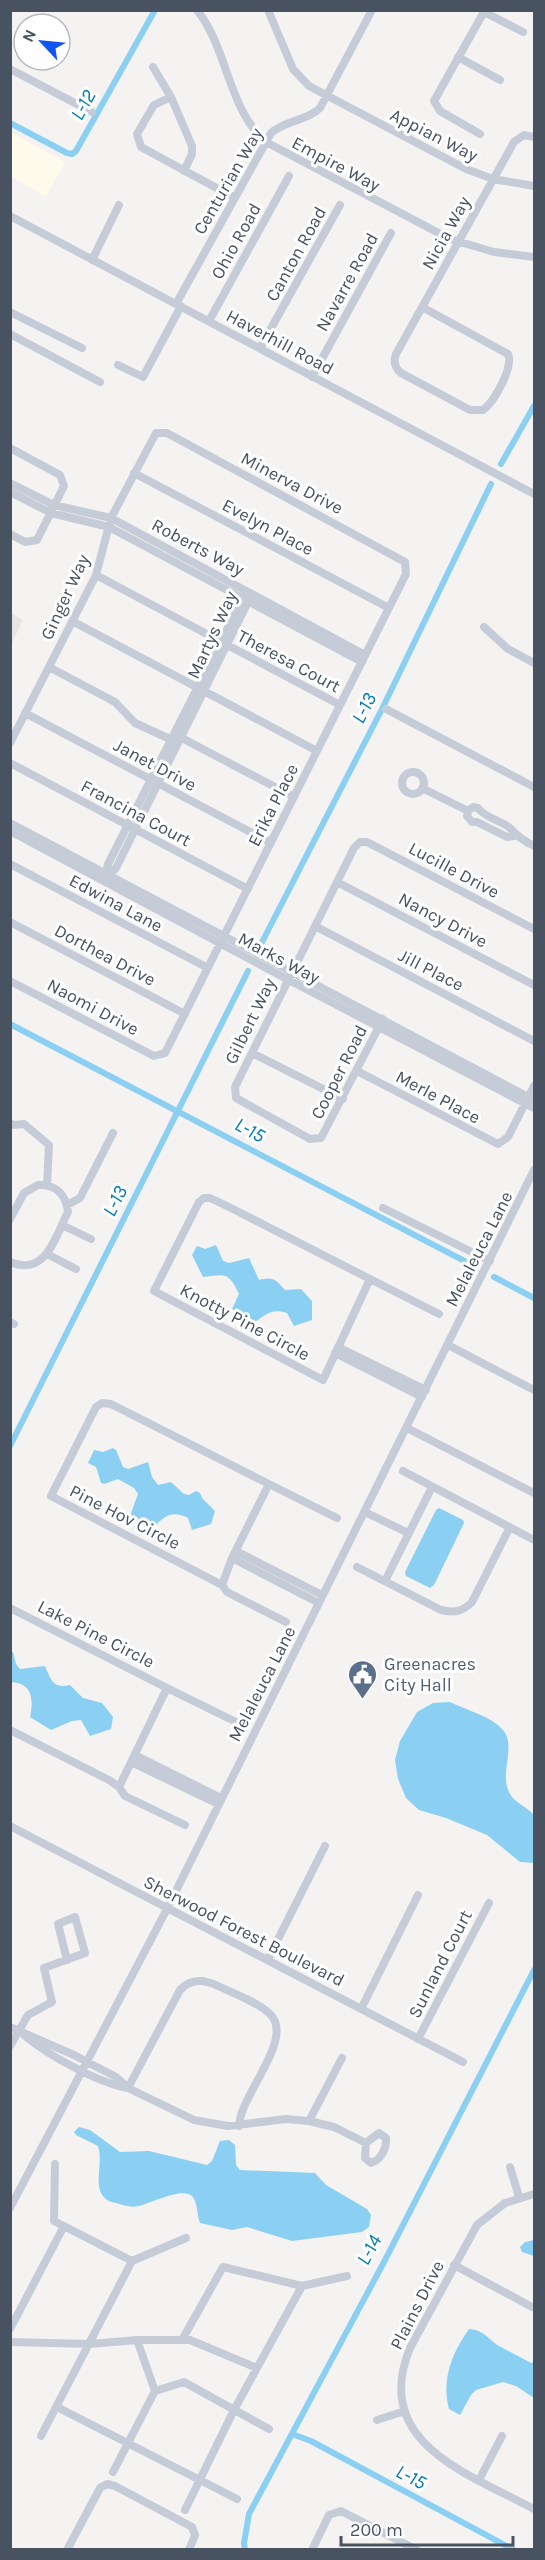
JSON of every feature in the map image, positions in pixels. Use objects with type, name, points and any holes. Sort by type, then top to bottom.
[{"type":"street","name":"Empire Way","points":[[197,10],[208,28],[247,120],[266,142],[433,232],[494,252],[534,257]]},
{"type":"street","name":"Appian Way","points":[[268,10],[295,73],[305,83],[466,170],[493,179],[534,186]]},
{"type":"street","name":"Centurian Way","points":[[118,364],[143,377],[178,305],[266,142],[278,127],[317,111],[372,10]]},
{"type":"street","points":[[480,134],[440,111],[434,101],[484,11],[523,32]]},
{"type":"street","points":[[458,57],[500,80]]},
{"type":"street","points":[[153,67],[171,97],[192,146],[192,154],[184,171]]},
{"type":"street","points":[[10,69],[92,112]]},
{"type":"street","points":[[171,97],[151,108],[139,130],[137,139],[145,150],[235,198]]},
{"type":"street","name":"Nicia Way","points":[[422,307],[505,351],[510,358],[509,370],[487,408],[474,411],[401,373],[394,359],[422,307],[458,242],[516,139],[524,135],[534,137]]},
{"type":"street","name":"Ohio Road","points":[[209,321],[289,176]]},
{"type":"street","points":[[92,260],[119,205]]},
{"type":"street","name":"Canton Road","points":[[260,348],[340,205]]},
{"type":"street","name":"Haverhill Road","points":[[10,216],[534,494]]},
{"type":"street","name":"Navarre Road","points":[[312,377],[391,233]]},
{"type":"street","points":[[10,312],[82,348]]},
{"type":"street","points":[[10,334],[100,382]]},
{"type":"street","name":"Ginger Way","points":[[10,743],[96,575],[110,522],[153,436],[159,432]]},
{"type":"street","name":"Minerva Drive","points":[[159,432],[167,433],[403,559],[407,566]]},
{"type":"street","points":[[10,448],[63,478],[63,490],[39,536],[33,542],[25,542],[10,534]]},
{"type":"street","name":"Evelyn Place","points":[[134,473],[389,608]]},
{"type":"street","name":"Roberts Way","points":[[10,483],[52,509]]},
{"type":"street","name":"Roberts Way","points":[[10,492],[52,509],[110,522],[364,658]]},
{"type":"street","name":"Erika Place","points":[[162,1055],[168,1050],[406,574],[407,566]]},
{"type":"street","name":"Theresa Court","points":[[96,575],[340,705]]},
{"type":"street","name":"Martys Way","points":[[104,881],[108,873],[116,867],[153,781],[247,596]]},
{"type":"street","points":[[72,621],[317,751]]},
{"type":"street","points":[[484,627],[508,649],[534,663]]},
{"type":"street","points":[[49,667],[116,702],[135,723],[175,738],[294,797]]},
{"type":"street","points":[[386,709],[534,787]]},
{"type":"street","name":"Janet Drive","points":[[25,713],[271,843]]},
{"type":"street","name":"Francina Court","points":[[10,763],[248,889]]},
{"type":"street","points":[[422,788],[468,811],[473,807],[478,808],[482,813],[511,829],[514,836],[534,846]]},
{"type":"street","name":"Marks Way","points":[[10,823],[108,873],[222,940]]},
{"type":"street","name":"Marks Way","points":[[10,831],[530,1100],[534,1108]]},
{"type":"street","name":"Gilbert Way","points":[[321,1138],[310,1139],[238,1101],[234,1095],[235,1087],[354,848],[360,842]]},
{"type":"street","name":"Lucille Drive","points":[[360,842],[367,842],[534,929]]},
{"type":"street","name":"Edwina Lane","points":[[10,864],[208,968]]},
{"type":"street","name":"Nancy Drive","points":[[337,882],[534,985]]},
{"type":"street","name":"Dorthea Drive","points":[[10,922],[185,1014]]},
{"type":"street","name":"Jill Place","points":[[315,927],[534,1041]]},
{"type":"street","name":"Naomi Drive","points":[[10,981],[154,1056],[162,1055]]},
{"type":"street","name":"Cooper Road","points":[[321,1138],[381,1023]]},
{"type":"street","points":[[252,1053],[343,1099]]},
{"type":"street","name":"Merle Place","points":[[357,1071],[495,1143],[506,1141],[530,1100]]},
{"type":"street","points":[[530,1100],[534,1086]]},
{"type":"street","points":[[10,1123],[24,1124],[49,1145],[47,1185]]},
{"type":"street","points":[[67,1205],[80,1198],[113,1133]]},
{"type":"street","name":"Melaleuca Lane","points":[[10,2208],[167,1909],[490,1261],[531,1188],[534,1170]]},
{"type":"street","points":[[10,1219],[27,1190],[34,1185],[47,1185],[61,1193],[67,1205],[68,1212],[47,1254],[34,1265],[11,1264]]},
{"type":"street","name":"Knotty Pine Circle","points":[[370,1279],[323,1380],[154,1291],[199,1202],[204,1198],[231,1208],[439,1314]]},
{"type":"street","points":[[383,1208],[490,1261]]},
{"type":"street","points":[[62,1225],[91,1239]]},
{"type":"street","points":[[47,1254],[76,1269]]},
{"type":"street","points":[[448,1345],[534,1390]]},
{"type":"street","points":[[336,1350],[424,1394]]},
{"type":"street","name":"Pine Hov Circle","points":[[286,1622],[227,1592],[222,1585],[51,1496],[96,1407],[102,1403],[111,1404],[337,1518]]},
{"type":"street","points":[[407,1428],[534,1493]]},
{"type":"street","points":[[403,1471],[534,1540]]},
{"type":"street","points":[[222,1585],[269,1484]]},
{"type":"street","points":[[385,1581],[432,1487]]},
{"type":"street","points":[[365,1512],[408,1533]]},
{"type":"street","points":[[357,1567],[441,1610],[456,1612],[466,1608],[477,1594],[510,1527]]},
{"type":"street","points":[[234,1555],[320,1599]]},
{"type":"street","name":"Lake Pine Circle","points":[[10,1608],[236,1722]]},
{"type":"street","name":"Lake Pine Circle","points":[[119,1787],[167,1688]]},
{"type":"street","points":[[10,1730],[119,1787],[125,1796],[185,1825]]},
{"type":"street","points":[[133,1759],[219,1801]]},
{"type":"street","name":"Sherwood Forest Boulevard","points":[[10,1826],[463,2062]]},
{"type":"street","points":[[268,1959],[325,1846]]},
{"type":"street","points":[[361,2008],[418,1895]]},
{"type":"street","name":"Sunland Court","points":[[418,2039],[489,1903]]},
{"type":"street","points":[[10,2046],[28,2014],[52,2002],[44,1968],[68,1960],[85,1953],[75,1917],[58,1923],[68,1960]]},
{"type":"street","points":[[128,2088],[180,1990],[195,1981],[208,1981],[268,2012],[277,2026],[276,2044],[241,2110],[239,2126]]},
{"type":"street","points":[[10,2027],[41,2039],[116,2077],[128,2088]]},
{"type":"street","points":[[19,2031],[33,2043],[83,2071],[113,2085],[128,2088],[194,2120],[213,2125],[239,2126],[286,2119],[309,2121],[334,2127],[366,2143]]},
{"type":"street","points":[[309,2121],[342,2058]]},
{"type":"street","points":[[55,2164],[54,2221],[132,2262]]},
{"type":"street","points":[[510,2167],[519,2197]]},
{"type":"street","name":"Plains Drive","points":[[534,2194],[505,2203],[485,2216],[470,2235],[405,2359],[401,2391],[405,2411],[412,2428],[427,2448],[442,2460],[534,2509]]},
{"type":"street","points":[[10,2329],[63,2226]]},
{"type":"street","points":[[41,2436],[132,2262],[186,2238]]},
{"type":"street","points":[[454,2265],[532,2307]]},
{"type":"street","points":[[182,2340],[223,2267],[302,2286],[347,2276]]},
{"type":"street","points":[[185,2510],[234,2410],[302,2286]]},
{"type":"street","points":[[138,2340],[155,2391]]},
{"type":"street","points":[[10,2342],[90,2344],[138,2340],[182,2340],[257,2368]]},
{"type":"street","points":[[113,2472],[155,2391],[184,2382],[269,2429]]},
{"type":"street","points":[[57,2407],[237,2499]]},
{"type":"street","points":[[377,2420],[405,2411]]},
{"type":"street","points":[[479,2480],[502,2436]]},
{"type":"street","points":[[67,2550],[100,2488],[107,2484],[115,2486],[192,2527],[195,2535],[189,2550]]},
{"type":"street","points":[[312,2550],[332,2512],[345,2512],[417,2550]]},
{"type":"shaded area","points":[[10,132],[65,162],[46,197],[11,176]]},
{"type":"shaded area","points":[[11,613],[23,620],[11,645]]},
{"type":"water","points":[[216,1245],[223,1261],[229,1263],[249,1258],[259,1280],[268,1278],[274,1280],[285,1290],[301,1289],[312,1301],[312,1320],[294,1326],[287,1313],[278,1311],[266,1314],[255,1322],[232,1309],[239,1294],[232,1282],[226,1276],[221,1275],[203,1277],[192,1255],[197,1246],[205,1249]]},
{"type":"water","points":[[113,1448],[123,1467],[128,1469],[148,1462],[152,1477],[158,1485],[171,1482],[184,1494],[189,1495],[196,1491],[200,1493],[215,1511],[211,1524],[192,1530],[188,1518],[173,1514],[165,1517],[154,1527],[130,1516],[138,1494],[134,1488],[118,1479],[101,1483],[96,1467],[88,1463],[94,1450],[103,1452]]},
{"type":"water","points":[[439,1508],[463,1520],[464,1523],[434,1585],[430,1588],[406,1576],[405,1572]]},
{"type":"water","points":[[11,1651],[20,1669],[45,1666],[56,1684],[70,1685],[83,1698],[102,1703],[113,1717],[111,1729],[90,1736],[81,1720],[72,1721],[51,1730],[30,1717],[32,1704],[30,1693],[23,1685],[11,1682]]},
{"type":"water","points":[[450,1702],[492,1721],[503,1730],[507,1737],[506,1780],[508,1789],[514,1799],[534,1815],[534,1863],[520,1862],[487,1835],[446,1818],[419,1810],[406,1798],[398,1779],[395,1760],[400,1741],[417,1712],[433,1703]]},
{"type":"water","points":[[79,2127],[90,2130],[120,2152],[149,2151],[207,2165],[212,2161],[220,2141],[229,2140],[235,2145],[236,2165],[240,2170],[315,2173],[326,2185],[367,2209],[371,2215],[369,2227],[362,2232],[292,2241],[247,2227],[232,2230],[200,2223],[195,2202],[192,2196],[187,2194],[166,2196],[136,2207],[111,2202],[104,2197],[99,2188],[98,2146],[76,2135],[74,2132]]},
{"type":"water","points":[[534,2240],[534,2256],[522,2252],[520,2247],[525,2242]]},
{"type":"water","points":[[469,2329],[482,2333],[499,2346],[531,2363],[534,2362],[534,2398],[516,2386],[503,2382],[476,2390],[460,2415],[449,2409],[447,2377],[453,2357]]},
{"type":"waterway","name":"L-12","points":[[10,123],[67,153],[72,154],[76,151],[155,10]]},
{"type":"waterway","name":"L-13","points":[[501,464],[534,406]]},
{"type":"waterway","name":"L-13","points":[[261,944],[382,709],[491,484]]},
{"type":"waterway","name":"L-13","points":[[10,1446],[248,971]]},
{"type":"waterway","name":"L-15","points":[[10,1024],[474,1266]]},
{"type":"waterway","name":"L-15","points":[[494,1277],[534,1298]]},
{"type":"waterway","name":"L-14","points":[[245,2550],[249,2514],[384,2262],[534,1970]]},
{"type":"waterway","name":"L-15","points":[[292,2434],[311,2441],[514,2550]]},
{"type":"place","name":"Greenacres City Hall","points":[[363,1700]]}]
